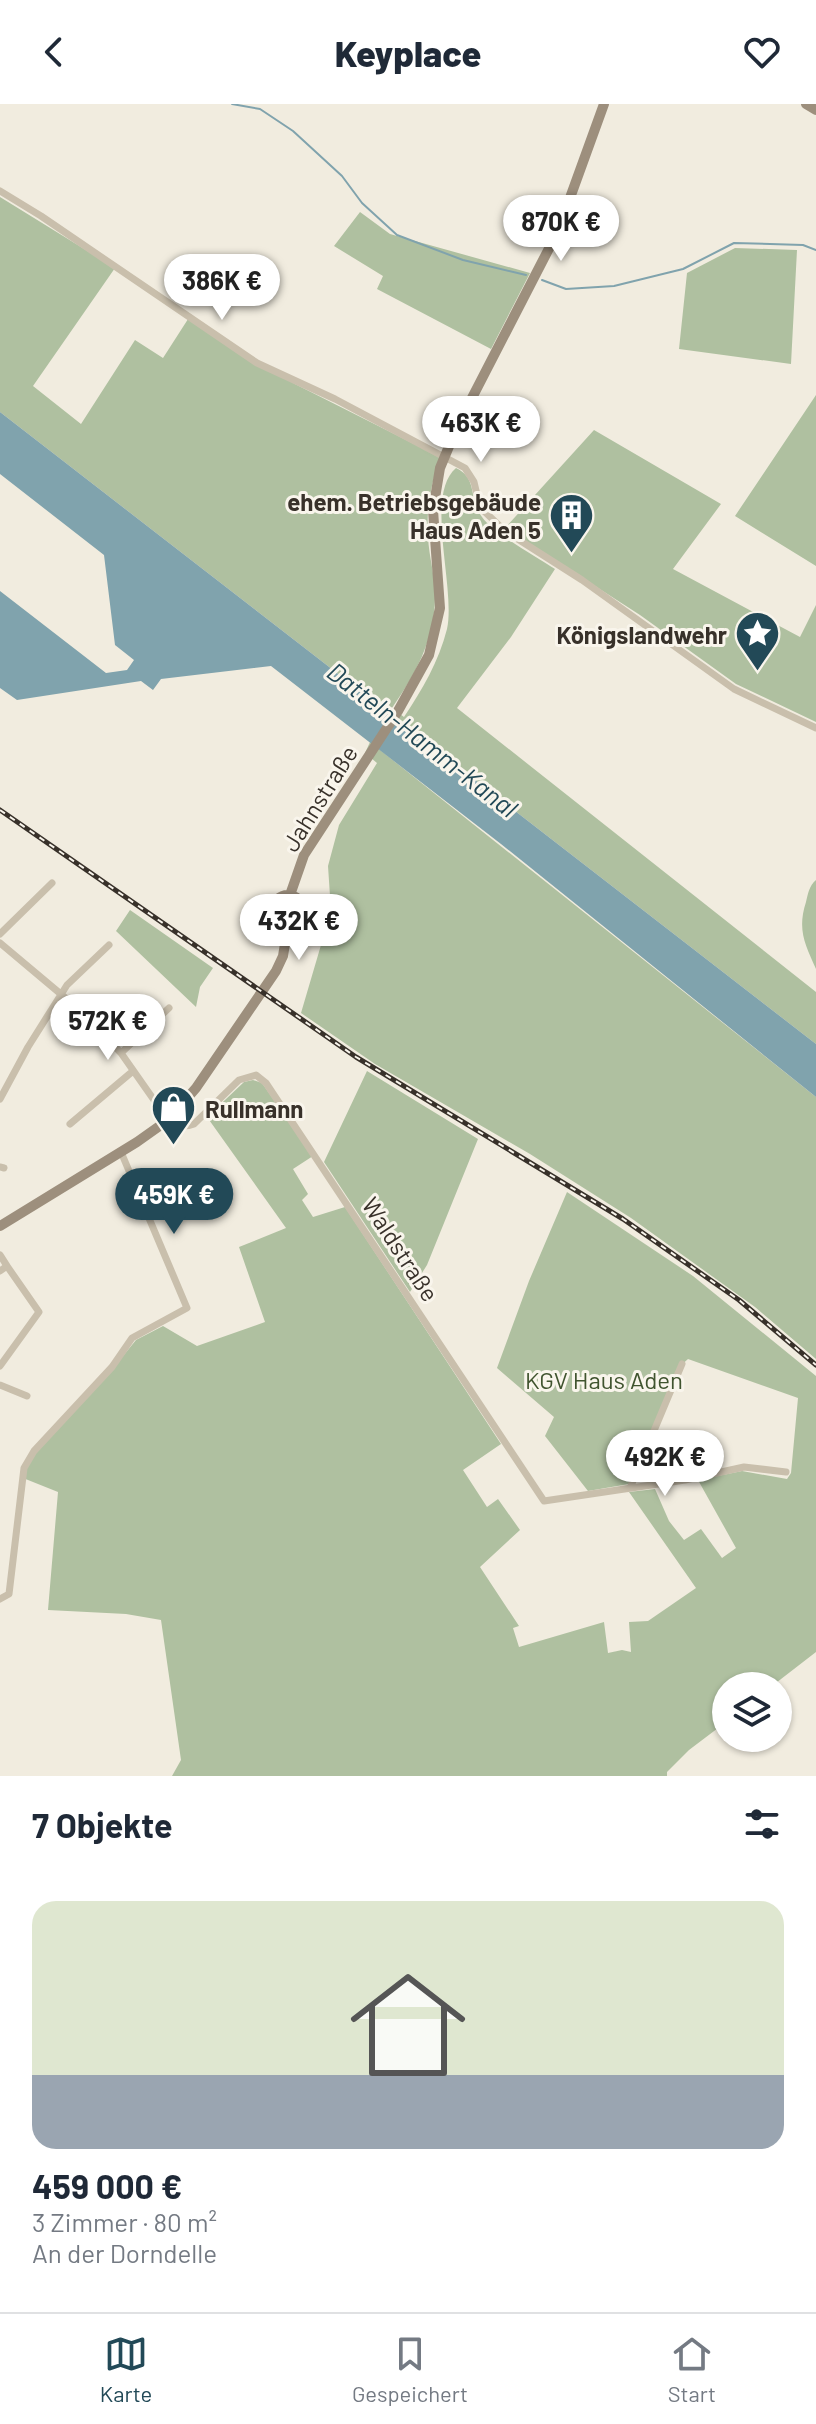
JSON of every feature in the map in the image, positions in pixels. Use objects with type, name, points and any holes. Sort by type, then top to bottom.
[{"type":"main road","name":"Jahnstraße","points":[[290,895],[304,855],[398,711],[429,655],[438,624],[441,593],[433,510],[444,456],[558,231],[604,104]]},
{"type":"main road","points":[[806,104],[816,110]]},
{"type":"main road","points":[[290,895],[302,903],[303,912],[299,920],[288,925],[276,919],[273,907],[278,899],[290,895]]},
{"type":"main road","points":[[0,1226],[168,1120],[196,1088],[267,985],[283,956],[288,925]]},
{"type":"street","points":[[0,191],[257,363],[335,399],[465,468],[474,482],[485,512],[505,531],[582,580],[734,689],[816,728]]},
{"type":"street","points":[[0,934],[52,883]]},
{"type":"street","points":[[0,943],[62,992],[121,1053],[168,1120]]},
{"type":"street","points":[[0,1099],[62,992],[109,945]]},
{"type":"street","points":[[121,1053],[169,1008]]},
{"type":"street","points":[[70,1124],[133,1071]]},
{"type":"street","name":"Waldstraße","points":[[168,1120],[178,1126],[190,1126],[239,1080],[256,1075],[266,1083],[544,1501],[630,1488]]},
{"type":"street","points":[[0,1599],[9,1594],[24,1468],[34,1451],[112,1367],[132,1338],[187,1308],[121,1152]]},
{"type":"street","points":[[0,1255],[3,1268],[39,1312],[0,1366]]},
{"type":"street","points":[[630,1488],[682,1364]]},
{"type":"street","points":[[0,1385],[27,1396]]},
{"type":"street","points":[[630,1488],[744,1467],[786,1472]]},
{"type":"green space","points":[[0,197],[115,268],[33,386],[81,424],[135,340],[163,358],[190,316],[295,384],[440,457],[428,516],[435,591],[434,614],[422,657],[392,708],[404,717],[429,675],[447,629],[449,611],[442,499],[447,481],[456,468],[463,472],[482,517],[505,537],[555,569],[511,637],[457,708],[816,992],[816,1044],[0,412]]},
{"type":"green space","points":[[360,212],[390,234],[530,273],[491,349],[377,289],[383,276],[334,246]]},
{"type":"green space","points":[[735,248],[797,250],[791,364],[679,349],[687,273]]},
{"type":"green space","points":[[816,395],[816,566],[735,516]]},
{"type":"green space","points":[[594,430],[721,504],[673,569],[800,637],[816,605],[816,722],[736,684],[640,615],[505,528]]},
{"type":"green space","points":[[370,742],[816,1097],[816,1359],[755,1307],[631,1218],[530,1154],[375,1064],[301,1013],[331,911],[328,866],[339,825],[377,763],[365,753]]},
{"type":"green space","points":[[816,880],[816,969],[806,944],[802,921],[809,890]]},
{"type":"green space","points":[[130,910],[213,968],[200,987],[196,1007],[116,931]]},
{"type":"green space","points":[[367,1071],[478,1139],[427,1265],[410,1292],[324,1162]]},
{"type":"green space","name":"KGV Haus Aden","points":[[253,1080],[262,1083],[313,1156],[293,1169],[308,1194],[302,1200],[313,1217],[345,1207],[501,1444],[463,1470],[487,1507],[498,1499],[520,1530],[480,1567],[519,1626],[513,1628],[519,1647],[604,1622],[608,1653],[631,1652],[629,1622],[648,1621],[696,1588],[629,1492],[655,1489],[669,1521],[684,1540],[701,1529],[722,1558],[736,1548],[698,1480],[742,1471],[787,1479],[791,1473],[798,1398],[688,1359],[677,1369],[629,1484],[588,1491],[545,1436],[554,1417],[497,1368],[529,1281],[567,1192],[693,1276],[816,1376],[816,1652],[790,1672],[712,1672],[712,1733],[689,1750],[667,1772],[667,1776],[172,1776],[181,1760],[161,1620],[126,1614],[48,1610],[58,1492],[23,1478],[34,1451],[110,1372],[136,1340],[163,1326],[197,1346],[265,1322],[239,1247],[286,1228],[207,1117],[244,1082]]},
{"type":"water","points":[[0,412],[816,1044],[816,1097],[501,844],[271,666],[161,679],[153,690],[141,681],[17,700],[0,688],[0,591],[106,673],[127,670],[134,660],[115,645],[104,555],[0,474]]},
{"type":"waterway","points":[[232,104],[260,109],[293,131],[342,176],[362,203],[397,235],[463,260],[526,275]]},
{"type":"waterway","points":[[542,280],[566,289],[614,286],[683,269],[734,243],[803,245],[816,250]]},
{"type":"railway","points":[[0,810],[356,1057],[623,1219],[739,1300],[816,1365]]},
{"type":"place","name":"ehem. Betriebsgebäude Haus Aden 5","points":[[572,554]]},
{"type":"place","name":"Königslandwehr","points":[[758,673]]},
{"type":"place","name":"Rullmann","points":[[174,1147]]},
{"type":"water label","name":"Datteln-Hamm-Kanal","points":[[423,739]]}]
